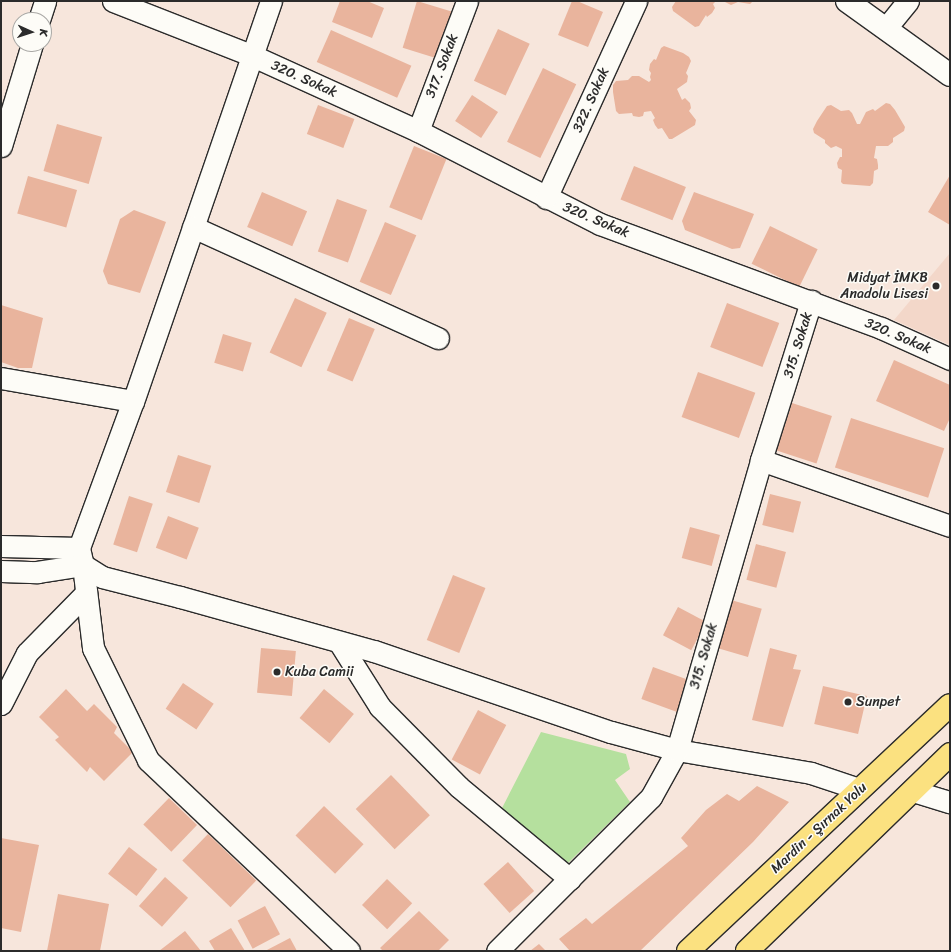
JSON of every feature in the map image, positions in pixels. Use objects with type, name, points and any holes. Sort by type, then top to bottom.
[{"type":"main road","name":"Mardin - Şırnak Yolu","points":[[688,951],[950,705]]},
{"type":"main road","points":[[747,951],[950,754]]},
{"type":"street","points":[[42,12],[45,1]]},
{"type":"street","name":"320. Sokak","points":[[113,1],[253,56],[418,131],[546,198],[600,224],[811,301],[881,328],[950,359]]},
{"type":"street","points":[[271,1],[133,401],[81,557],[93,648],[148,760],[349,951]]},
{"type":"street","name":"317. Sokak","points":[[418,131],[467,1]]},
{"type":"street","name":"322. Sokak","points":[[546,198],[636,1]]},
{"type":"street","points":[[847,1],[950,75]]},
{"type":"street","points":[[886,28],[908,1]]},
{"type":"street","points":[[1,146],[30,52]]},
{"type":"street","points":[[193,227],[438,338]]},
{"type":"street","name":"315. Sokak","points":[[497,951],[651,797],[677,750],[761,460],[811,301]]},
{"type":"street","points":[[1,378],[133,401]]},
{"type":"street","points":[[761,460],[950,526]]},
{"type":"street","points":[[1,546],[81,557],[102,577],[374,651],[611,732],[677,750],[811,773],[859,789]]},
{"type":"street","points":[[1,571],[37,572],[81,557]]},
{"type":"street","points":[[1,704],[27,653],[86,593]]},
{"type":"street","points":[[339,642],[380,707],[460,787],[570,879]]},
{"type":"street","points":[[913,791],[950,802]]},
{"type":"shaded area","name":"Midyat İMKB Anadolu Lisesi","points":[[950,253],[950,345],[894,320]]},
{"type":"green space","points":[[541,732],[626,754],[630,769],[615,780],[630,802],[566,865],[501,810]]},
{"type":"building","points":[[340,1],[367,1],[384,8],[372,38],[332,22]]},
{"type":"building","points":[[417,1],[452,12],[438,59],[403,48]]},
{"type":"building","points":[[572,1],[577,1],[603,12],[588,47],[558,35]]},
{"type":"building","points":[[676,1],[716,1],[713,4],[715,8],[712,13],[707,17],[706,15],[699,26],[695,27],[673,11],[672,7]]},
{"type":"building","points":[[723,1],[753,1],[750,4],[738,2],[731,5]]},
{"type":"building","points":[[498,29],[530,44],[506,95],[474,81]]},
{"type":"building","points":[[331,30],[411,66],[397,98],[317,62]]},
{"type":"building","points":[[664,46],[683,53],[689,57],[691,61],[686,73],[688,76],[687,82],[677,89],[682,100],[685,98],[690,103],[691,108],[689,111],[696,120],[695,125],[672,139],[669,139],[662,128],[658,129],[655,125],[653,120],[655,118],[651,111],[644,112],[643,116],[639,117],[633,116],[632,113],[619,114],[616,111],[613,92],[613,85],[616,81],[628,80],[632,76],[639,76],[649,82],[651,80],[651,73],[649,70],[650,64],[654,59],[656,60],[661,48]]},
{"type":"building","points":[[543,68],[576,84],[540,158],[507,142]]},
{"type":"building","points":[[472,95],[498,112],[481,138],[455,121]]},
{"type":"building","points":[[886,103],[890,104],[895,110],[905,127],[904,131],[893,138],[893,142],[888,146],[876,146],[874,158],[877,159],[878,169],[874,171],[873,183],[870,186],[843,184],[841,182],[842,170],[838,168],[837,163],[840,157],[842,157],[842,149],[836,146],[831,148],[825,143],[825,140],[814,133],[813,129],[817,121],[827,106],[831,105],[841,111],[849,110],[857,124],[860,124],[866,112],[873,109],[875,111]]},
{"type":"building","points":[[318,105],[354,119],[343,148],[307,134]]},
{"type":"building","points":[[57,124],[102,137],[89,184],[43,171]]},
{"type":"building","points":[[414,146],[446,159],[422,220],[389,207]]},
{"type":"building","points":[[634,166],[686,187],[672,220],[621,199]]},
{"type":"building","points":[[950,175],[950,225],[928,212]]},
{"type":"building","points":[[28,176],[77,190],[66,228],[17,213]]},
{"type":"building","points":[[262,192],[307,211],[292,246],[247,227]]},
{"type":"building","points":[[694,192],[754,214],[740,248],[732,249],[685,230],[682,221]]},
{"type":"building","points":[[337,199],[367,210],[348,263],[318,252]]},
{"type":"building","points":[[134,210],[166,222],[140,293],[108,284],[103,271],[120,219]]},
{"type":"building","points":[[385,222],[416,235],[391,295],[360,282]]},
{"type":"building","points":[[770,226],[818,249],[799,287],[752,264]]},
{"type":"building","points":[[295,298],[327,313],[301,367],[270,352]]},
{"type":"building","points":[[727,303],[779,323],[762,367],[710,347]]},
{"type":"building","points":[[1,305],[43,318],[32,368],[18,368],[1,362]]},
{"type":"building","points":[[349,318],[375,329],[353,381],[327,370]]},
{"type":"building","points":[[223,334],[252,343],[243,371],[214,363]]},
{"type":"building","points":[[894,360],[950,385],[950,418],[944,431],[876,401]]},
{"type":"building","points":[[698,372],[755,393],[739,438],[682,417]]},
{"type":"building","points":[[792,403],[832,416],[816,464],[777,451]]},
{"type":"building","points":[[851,418],[944,448],[928,498],[835,467]]},
{"type":"building","points":[[178,455],[211,466],[199,503],[166,492]]},
{"type":"building","points":[[770,494],[801,502],[793,533],[762,525]]},
{"type":"building","points":[[129,496],[153,504],[137,552],[113,545]]},
{"type":"building","points":[[168,516],[199,528],[187,560],[156,548]]},
{"type":"building","points":[[690,527],[720,535],[712,566],[682,558]]},
{"type":"building","points":[[756,544],[786,552],[776,588],[746,580]]},
{"type":"building","points":[[453,575],[485,588],[459,653],[427,640]]},
{"type":"building","points":[[731,600],[762,609],[748,657],[717,648]]},
{"type":"building","points":[[678,607],[706,622],[691,650],[663,635]]},
{"type":"building","name":"Kuba Camii","points":[[261,648],[296,651],[292,696],[257,693]]},
{"type":"building","points":[[770,648],[797,655],[793,669],[801,670],[783,727],[752,720]]},
{"type":"building","points":[[653,667],[689,680],[677,712],[641,699]]},
{"type":"building","points":[[183,683],[214,704],[196,729],[166,709]]},
{"type":"building","points":[[823,686],[867,696],[858,734],[814,724]]},
{"type":"building","points":[[66,689],[87,711],[94,704],[117,727],[114,733],[133,752],[104,781],[90,767],[87,772],[55,740],[59,737],[39,717]]},
{"type":"building","points":[[324,689],[354,714],[329,743],[300,718]]},
{"type":"building","points":[[478,710],[506,725],[480,774],[452,759]]},
{"type":"building","points":[[391,775],[430,815],[395,849],[356,809]]},
{"type":"building","points":[[757,786],[789,802],[753,842],[640,951],[570,951],[559,939],[586,918],[592,924],[688,846],[681,838],[706,810],[727,794],[739,801]]},
{"type":"building","points":[[169,798],[197,825],[171,852],[143,825]]},
{"type":"building","points":[[324,806],[364,844],[335,874],[296,835]]},
{"type":"building","points":[[208,834],[256,881],[230,907],[182,861]]},
{"type":"building","points":[[1,838],[39,845],[21,932],[1,928]]},
{"type":"building","points":[[129,847],[157,869],[136,896],[108,874]]},
{"type":"building","points":[[508,862],[534,891],[510,913],[483,884]]},
{"type":"building","points":[[165,877],[188,898],[162,927],[139,906]]},
{"type":"building","points":[[387,879],[412,903],[387,929],[362,905]]},
{"type":"building","points":[[58,894],[109,904],[100,951],[47,951]]},
{"type":"building","points":[[265,906],[280,934],[253,949],[238,921]]},
{"type":"building","points":[[419,911],[449,940],[438,951],[383,951],[380,948]]},
{"type":"building","points":[[231,928],[245,951],[215,951],[209,941]]},
{"type":"building","points":[[185,931],[201,951],[159,951]]},
{"type":"building","points":[[290,938],[297,951],[265,951]]},
{"type":"building","points":[[539,944],[546,951],[530,951]]},
{"type":"place","name":"Midyat İMKB Anadolu Lisesi","points":[[936,286]]},
{"type":"place","name":"Kuba Camii","points":[[277,672]]},
{"type":"place","name":"Sunpet","points":[[848,702]]}]
